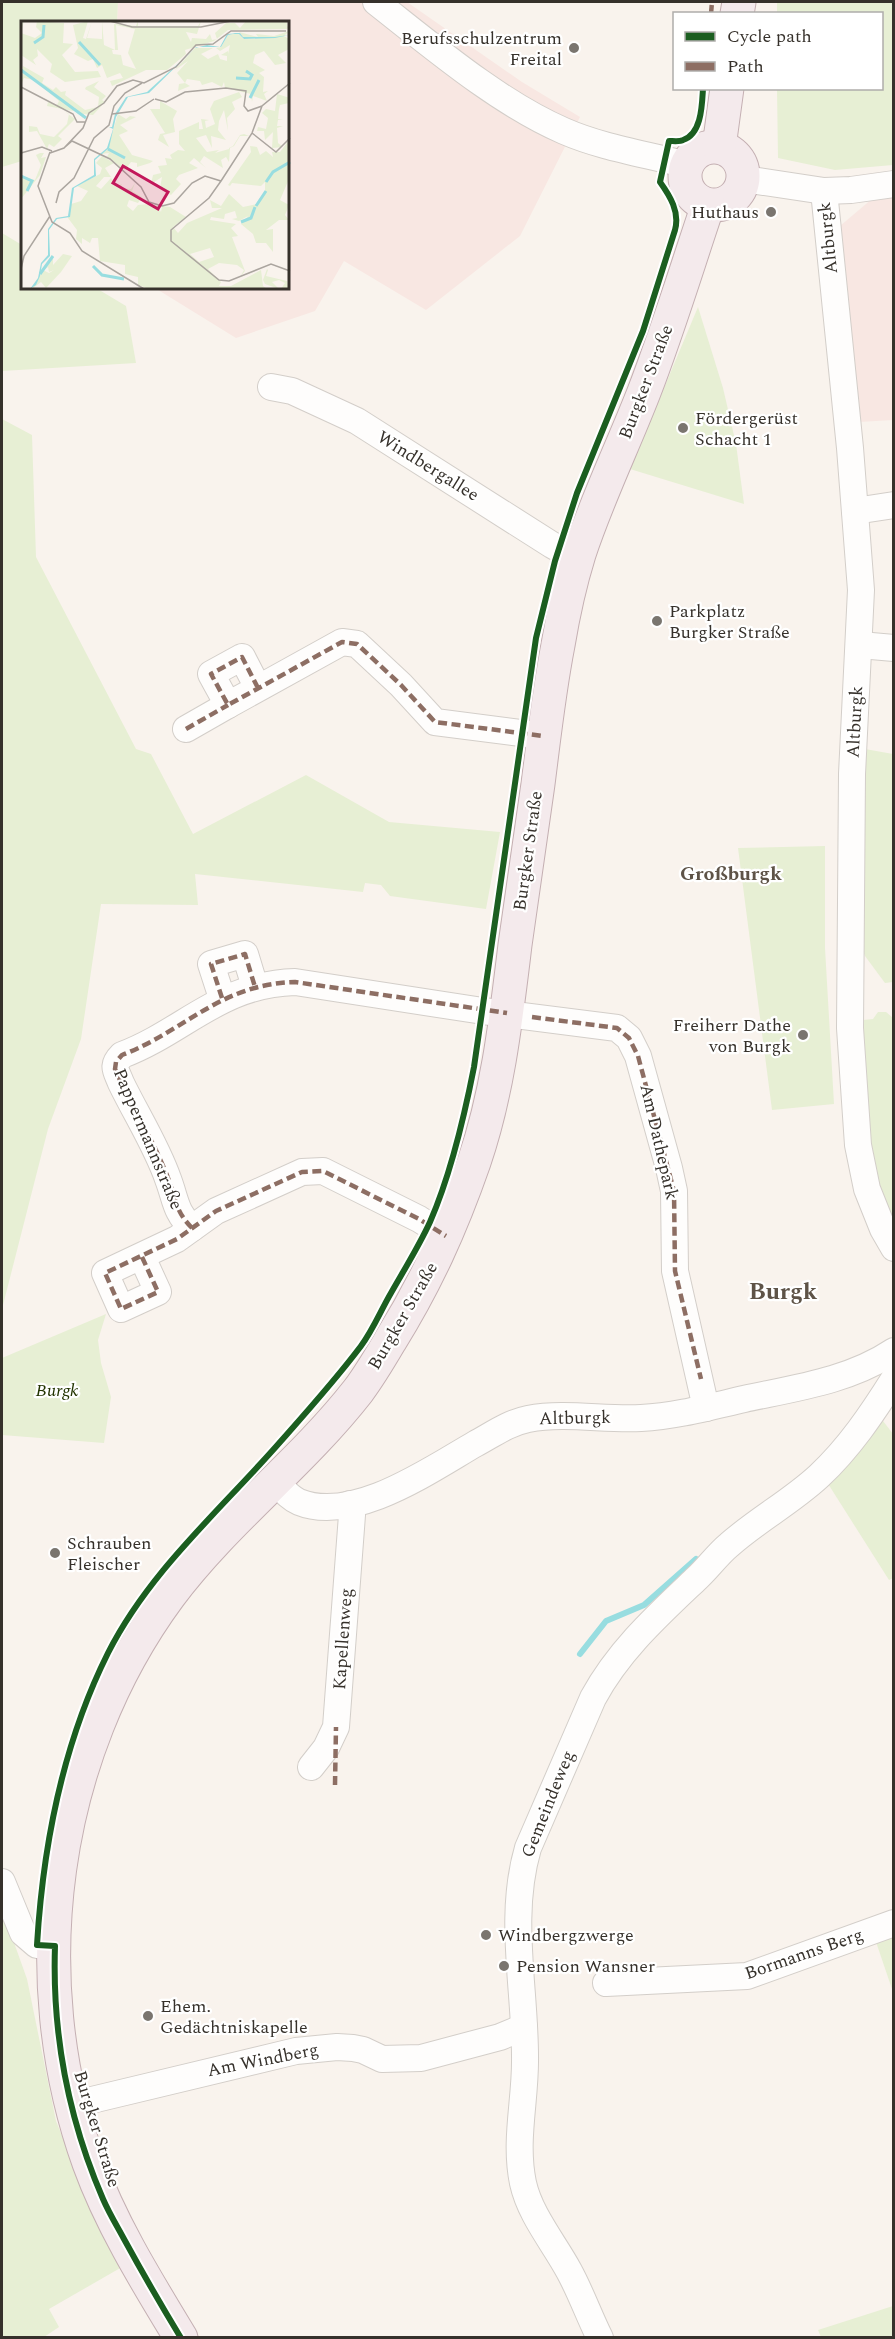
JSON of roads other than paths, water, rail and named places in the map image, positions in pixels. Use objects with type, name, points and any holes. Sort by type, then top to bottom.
[{"type":"main road","points":[[719,147],[727,90]]},
{"type":"main road","points":[[719,147],[735,154],[740,161],[744,179],[735,196],[718,205],[708,205],[691,194],[686,185],[685,175],[692,156],[700,150],[719,147]]},
{"type":"main road","name":"Burgker Straße","points":[[181,2337],[149,2285],[104,2201],[88,2161],[63,2072],[54,1974],[55,1946],[60,1865],[77,1786],[99,1721],[143,1634],[169,1597],[230,1525],[275,1481],[358,1390],[414,1302],[446,1236],[476,1155],[490,1105],[507,1013],[543,736],[558,643],[578,559],[679,298],[708,205]]},
{"type":"street","points":[[376,2],[449,59],[534,117],[565,132],[630,152],[687,165]]},
{"type":"street","points":[[744,179],[824,190],[851,190],[894,184]]},
{"type":"street","name":"Altburgk","points":[[824,190],[861,590],[852,774],[850,1028],[858,1145],[867,1189],[883,1229],[894,1248]]},
{"type":"street","name":"Windbergallee","points":[[271,387],[292,391],[357,421],[552,545],[578,559]]},
{"type":"street","points":[[855,511],[894,505]]},
{"type":"street","points":[[186,729],[342,642],[357,644],[435,722],[543,736]]},
{"type":"street","points":[[860,645],[894,648]]},
{"type":"street","points":[[228,705],[212,674],[242,657],[258,688]]},
{"type":"street","points":[[222,998],[212,964],[245,954],[255,987]]},
{"type":"street","name":"Pappermannstraße","points":[[192,1228],[183,1219],[174,1201],[168,1179],[115,1069],[116,1062],[122,1055],[222,998],[277,982],[294,982],[507,1013]]},
{"type":"street","name":"Am Dathepark","points":[[507,1013],[617,1028],[629,1038],[638,1056],[673,1186],[675,1270],[706,1408]]},
{"type":"street","name":"Pappermannstraße","points":[[142,1257],[177,1239],[216,1211],[302,1172],[323,1171],[419,1219],[446,1236]]},
{"type":"street","name":"Altburgk","points":[[275,1481],[297,1501],[305,1504],[333,1506],[350,1504],[415,1479],[507,1426],[528,1419],[639,1418],[680,1415],[840,1377],[875,1364],[894,1351]]},
{"type":"street","name":"Gemeindeweg","points":[[600,2337],[571,2274],[533,2210],[523,2183],[519,2141],[525,2058],[519,1922],[520,1874],[539,1819],[604,1677],[649,1623],[729,1545],[800,1493],[821,1474],[865,1424],[894,1379]]},
{"type":"street","name":"Kapellenweg","points":[[311,1767],[326,1748],[336,1727],[352,1515],[350,1504]]},
{"type":"street","points":[[2,1882],[23,1933],[37,1945],[55,1946]]},
{"type":"street","name":"Bormanns Berg","points":[[606,1983],[747,1976],[894,1923]]},
{"type":"street","name":"Am Windberg","points":[[71,2105],[312,2048],[353,2048],[382,2059],[422,2058],[500,2037],[524,2027]]},
{"type":"waterway","points":[[580,1654],[606,1621],[644,1605],[696,1559]]},
{"type":"place","name":"Berufsschulzentrum Freital","points":[[574,48]]},
{"type":"place","name":"Huthaus","points":[[771,212]]},
{"type":"place","name":"Fördergerüst Schacht 1","points":[[683,428]]},
{"type":"place","name":"Parkplatz Burgker Straße","points":[[657,621]]},
{"type":"place","name":"Freiherr Dathe von Burgk","points":[[803,1035]]},
{"type":"place","name":"Schrauben Fleischer","points":[[55,1553]]},
{"type":"place","name":"Windbergzwerge","points":[[486,1935]]},
{"type":"place","name":"Pension Wansner","points":[[504,1966]]},
{"type":"place","name":"Ehem. Gedächtniskapelle","points":[[148,2016]]},
{"type":"district","name":"Großburgk","points":[[731,874]]},
{"type":"district","name":"Burgk","points":[[783,1292]]}]
